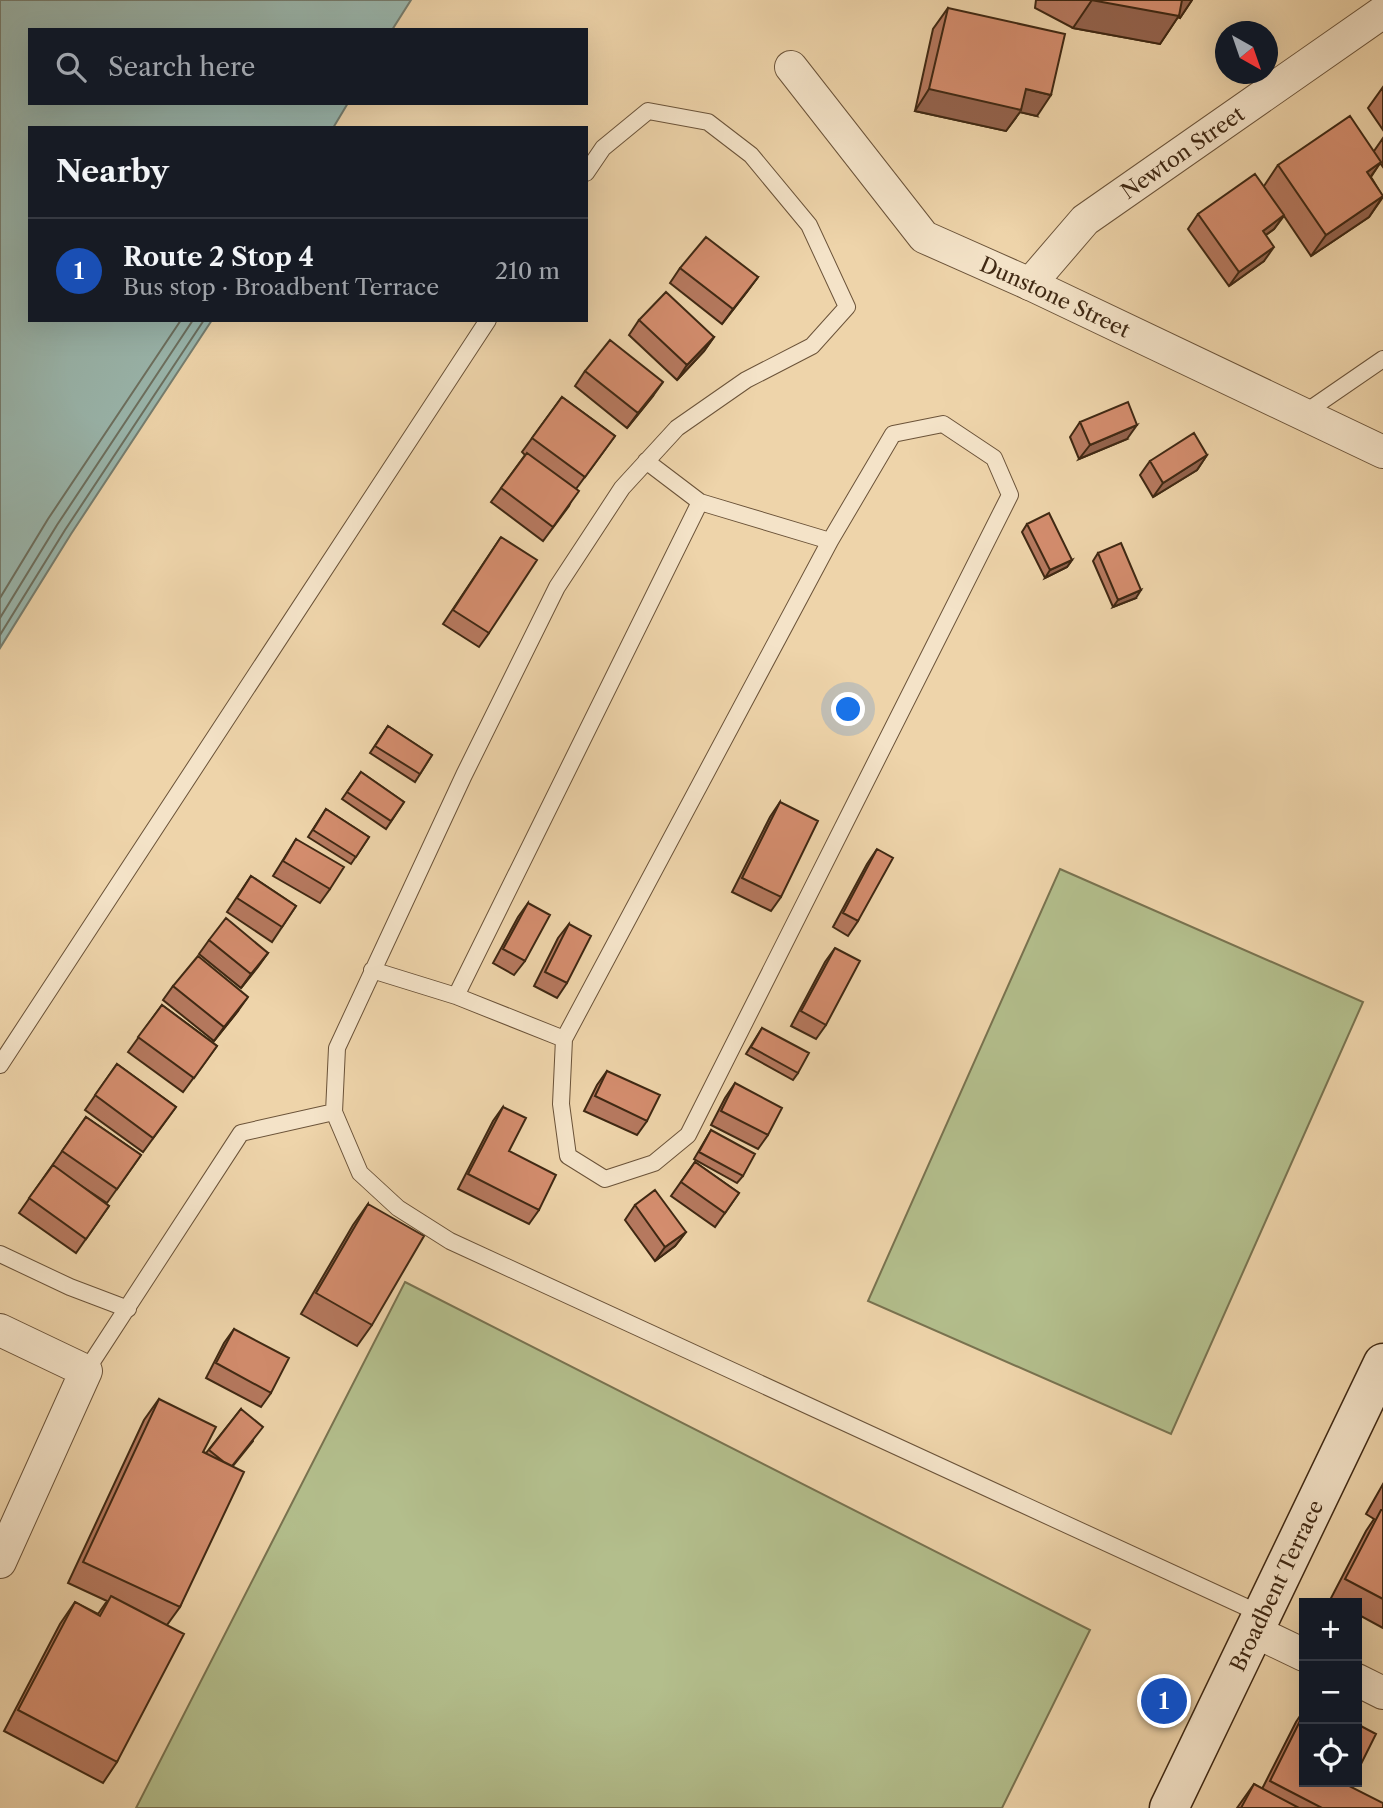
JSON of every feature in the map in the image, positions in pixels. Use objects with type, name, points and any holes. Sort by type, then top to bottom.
[{"type":"main road","name":"Broadbent Terrace","points":[[1169,1808],[1383,1363]]},
{"type":"street","name":"Newton Street","points":[[1030,284],[1084,220],[1383,12]]},
{"type":"street","name":"Dunstone Street","points":[[791,67],[925,237],[1383,452]]},
{"type":"street","points":[[0,1331],[86,1371],[0,1562]]},
{"type":"street","points":[[1257,1622],[1299,1651]]},
{"type":"street","points":[[1362,1682],[1383,1693]]},
{"type":"lane","points":[[588,170],[603,148],[648,111],[708,122],[751,155],[809,225],[847,307],[812,346],[746,380],[677,428],[622,488],[557,587],[464,775],[337,1048],[334,1112],[360,1173],[398,1208],[450,1241],[1257,1622]]},
{"type":"lane","points":[[0,1065],[487,322]]},
{"type":"lane","points":[[1303,414],[1383,359]]},
{"type":"lane","points":[[943,424],[994,458],[1010,495],[688,1135],[654,1163],[605,1179],[568,1156],[561,1104],[564,1039],[830,541],[893,434],[943,424]]},
{"type":"lane","points":[[646,461],[700,502],[830,541]]},
{"type":"lane","points":[[456,996],[700,502]]},
{"type":"lane","points":[[372,970],[456,996],[564,1039]]},
{"type":"lane","points":[[86,1371],[241,1133],[334,1112]]},
{"type":"lane","points":[[0,1254],[70,1287],[128,1309]]},
{"type":"green space","points":[[1060,869],[1363,1002],[1171,1434],[868,1301]]},
{"type":"green space","points":[[405,1282],[1090,1630],[1002,1808],[136,1808]]},
{"type":"water","points":[[0,0],[411,0],[393,28],[28,28],[28,105],[347,105],[334,126],[28,126],[28,322],[211,322],[71,534],[0,648]]},
{"type":"building","points":[[1091,0],[1182,0],[1179,16]]},
{"type":"building","points":[[948,8],[1065,34],[1051,95],[1026,89],[1021,110],[929,89]]},
{"type":"building","points":[[1350,116],[1381,162],[1367,172],[1383,196],[1326,235],[1278,165]]},
{"type":"building","points":[[1255,174],[1284,215],[1263,231],[1274,247],[1239,272],[1198,214]]},
{"type":"building","points":[[706,237],[758,277],[733,309],[680,268]]},
{"type":"building","points":[[666,292],[714,337],[687,365],[639,320]]},
{"type":"building","points":[[610,340],[663,382],[638,413],[585,371]]},
{"type":"building","points":[[562,397],[615,436],[585,477],[532,438]]},
{"type":"building","points":[[1128,402],[1137,425],[1090,445],[1080,422]]},
{"type":"building","points":[[1194,433],[1207,455],[1163,483],[1150,461]]},
{"type":"building","points":[[527,453],[579,491],[553,527],[501,488]]},
{"type":"building","points":[[1049,513],[1072,560],[1050,570],[1027,524]]},
{"type":"building","points":[[501,537],[537,560],[489,633],[453,610]]},
{"type":"building","points":[[1121,543],[1141,590],[1118,600],[1098,553]]},
{"type":"building","points":[[388,726],[432,755],[420,774],[375,746]]},
{"type":"building","points":[[361,772],[404,802],[391,821],[347,792]]},
{"type":"building","points":[[780,802],[818,821],[781,897],[742,878]]},
{"type":"building","points":[[326,809],[369,837],[356,857],[313,830]]},
{"type":"building","points":[[296,839],[344,867],[330,889],[283,861]]},
{"type":"building","points":[[877,849],[893,858],[858,921],[843,913]]},
{"type":"building","points":[[251,876],[296,906],[282,927],[237,898]]},
{"type":"building","points":[[528,903],[550,915],[525,961],[503,949]]},
{"type":"building","points":[[226,918],[268,953],[251,974],[209,940]]},
{"type":"building","points":[[569,924],[591,936],[567,983],[545,972]]},
{"type":"building","points":[[835,948],[860,961],[826,1025],[801,1011]]},
{"type":"building","points":[[198,956],[248,997],[224,1027],[173,986]]},
{"type":"building","points":[[162,1005],[217,1046],[194,1078],[138,1037]]},
{"type":"building","points":[[762,1028],[809,1053],[798,1073],[751,1047]]},
{"type":"building","points":[[117,1064],[176,1107],[153,1138],[95,1095]]},
{"type":"building","points":[[607,1071],[660,1095],[647,1121],[595,1096]]},
{"type":"building","points":[[735,1083],[782,1108],[768,1135],[721,1111]]},
{"type":"building","points":[[503,1107],[526,1118],[509,1151],[556,1175],[539,1210],[468,1174]]},
{"type":"building","points":[[86,1117],[141,1155],[117,1189],[62,1151]]},
{"type":"building","points":[[711,1130],[755,1154],[743,1176],[699,1152]]},
{"type":"building","points":[[695,1162],[739,1193],[725,1213],[681,1182]]},
{"type":"building","points":[[53,1165],[109,1206],[86,1239],[29,1198]]},
{"type":"building","points":[[655,1190],[686,1232],[665,1247],[635,1205]]},
{"type":"building","points":[[368,1204],[424,1236],[372,1325],[316,1293]]},
{"type":"building","points":[[234,1329],[289,1358],[271,1393],[216,1363]]},
{"type":"building","points":[[159,1399],[216,1427],[203,1452],[244,1472],[180,1607],[83,1562]]},
{"type":"building","points":[[241,1409],[263,1427],[232,1466],[209,1450]]},
{"type":"building","points":[[1383,1510],[1383,1599],[1345,1579]]},
{"type":"building","points":[[111,1596],[184,1634],[117,1762],[18,1710],[75,1602],[100,1616]]},
{"type":"building","points":[[1299,1723],[1299,1787],[1351,1787],[1383,1803],[1383,1808],[1322,1808],[1270,1781]]},
{"type":"building","points":[[1362,1727],[1376,1734],[1362,1762]]},
{"type":"building","points":[[1254,1784],[1299,1808],[1241,1808]]},
{"type":"place","name":"Route 2 Stop 4","points":[[1164,1701]]}]
